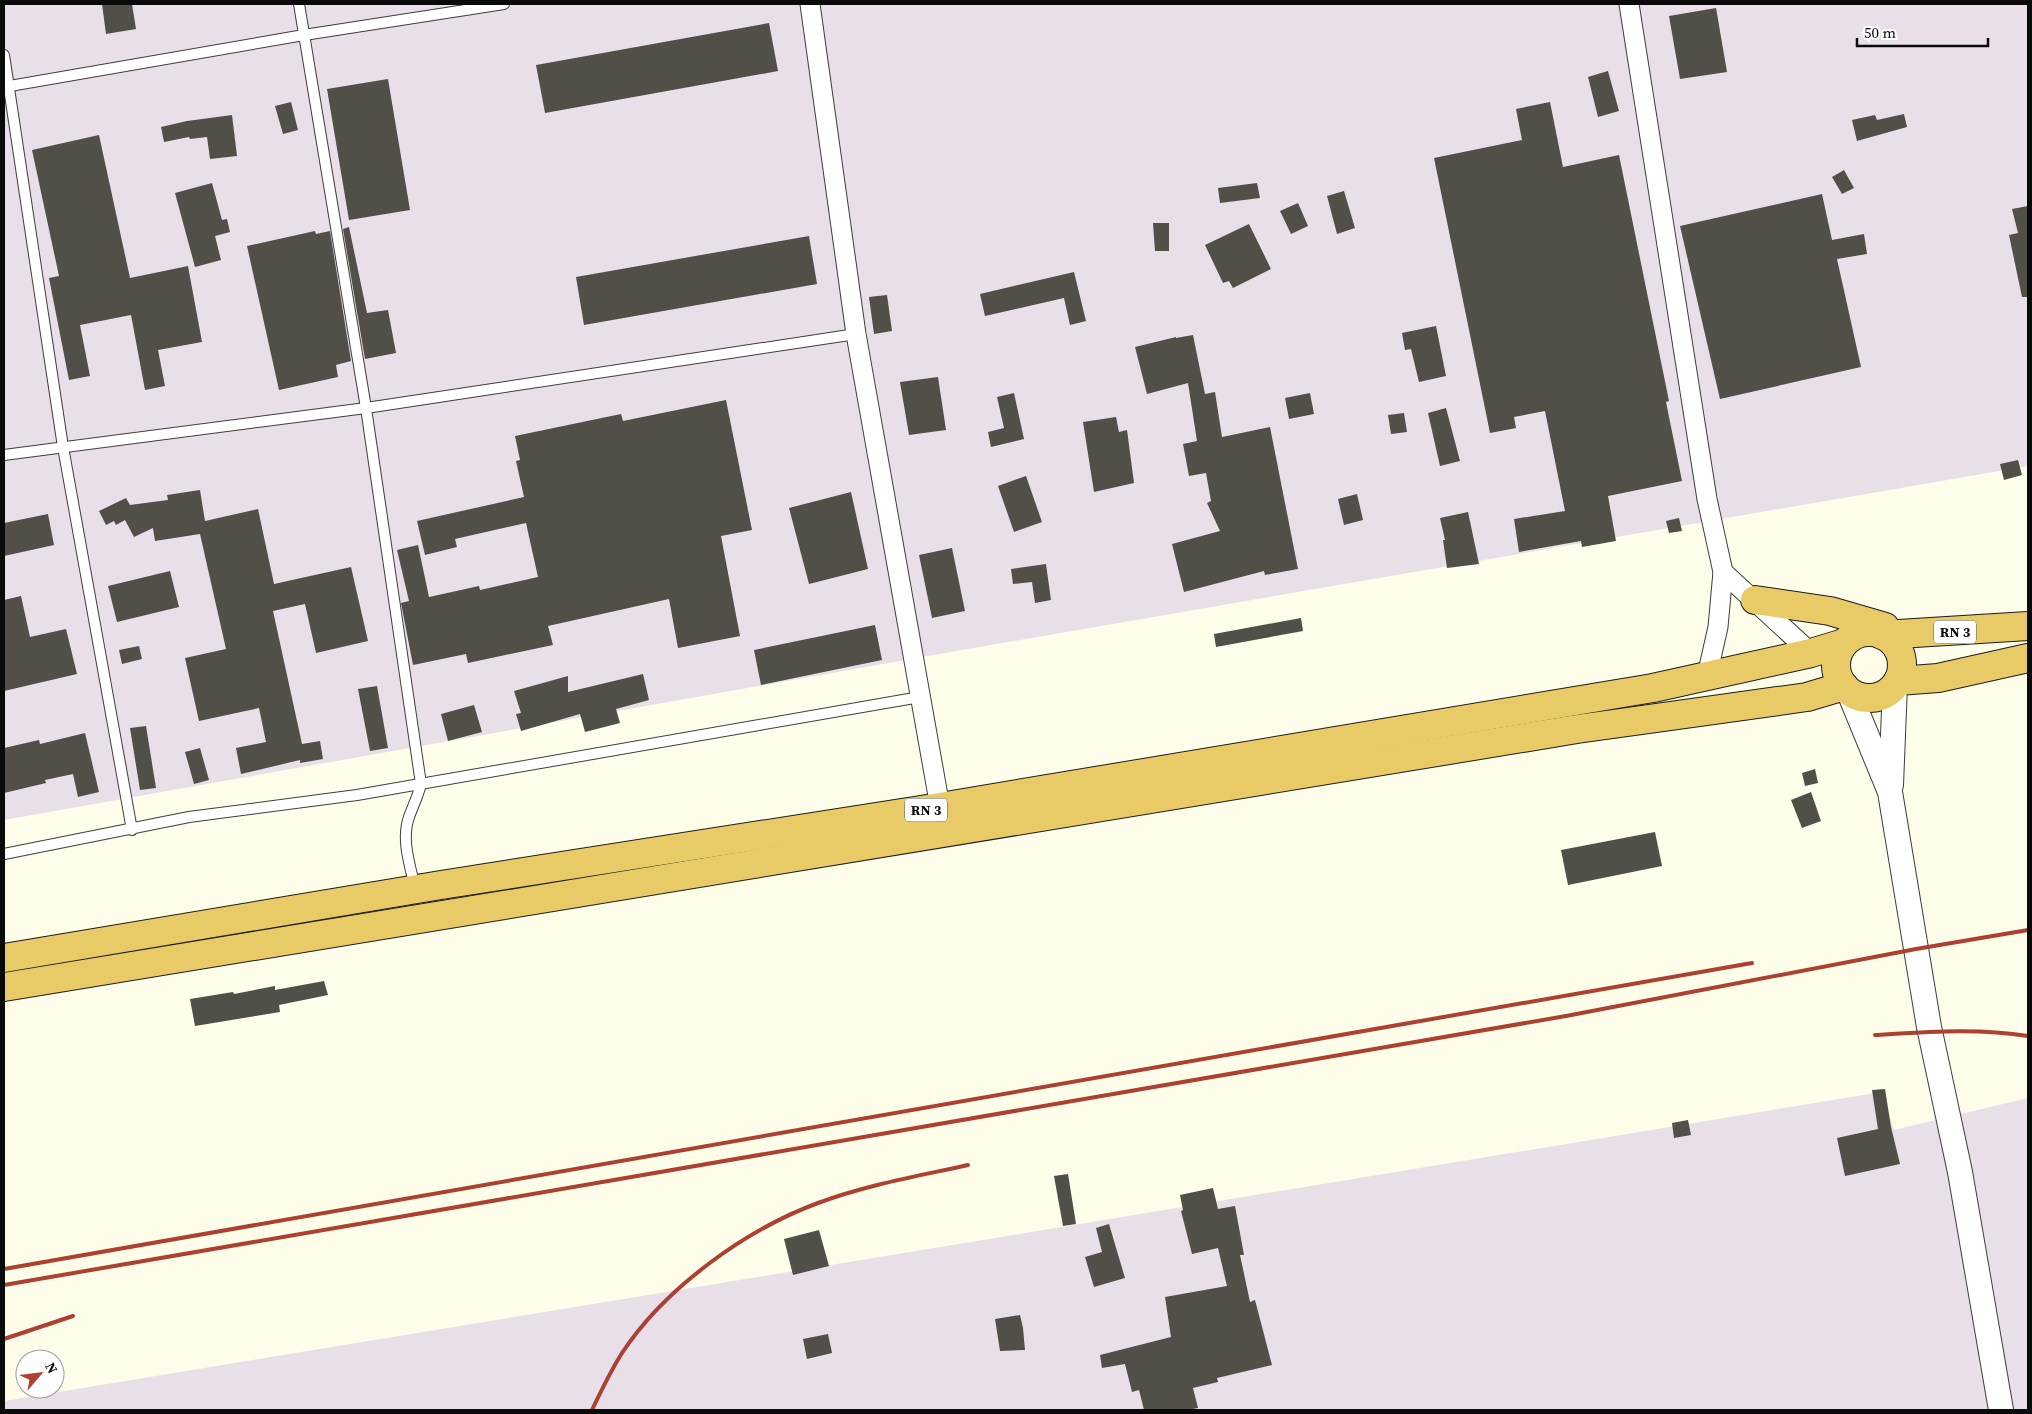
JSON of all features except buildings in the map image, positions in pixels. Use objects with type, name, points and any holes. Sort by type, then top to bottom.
[{"type":"highway","points":[[1755,600],[1830,611],[1910,634]]},
{"type":"highway","name":"RN 3","points":[[1882,635],[2028,626]]},
{"type":"highway","points":[[1872,632],[1882,635],[1892,640],[1902,659],[1902,670],[1897,683],[1885,694],[1873,698],[1859,696],[1846,688],[1837,670],[1839,651],[1852,636],[1872,632]]},
{"type":"highway","name":"RN 3","points":[[4,958],[415,890],[940,807],[1652,688],[1844,644]]},
{"type":"highway","points":[[1897,683],[1938,678],[2028,658]]},
{"type":"highway","name":"RN 3","points":[[4,987],[1577,729],[1807,697],[1846,688]]},
{"type":"street","points":[[810,4],[856,334],[940,807]]},
{"type":"street","points":[[1629,4],[1707,499],[1723,572],[1718,628],[1707,676]]},
{"type":"street","points":[[1723,572],[1811,653]]},
{"type":"street","points":[[1897,683],[1890,792],[1929,1027],[1960,1172],[2001,1410]]},
{"type":"street","points":[[1846,688],[1890,792]]},
{"type":"lane","points":[[299,4],[366,408],[421,784],[418,797],[408,819],[406,840],[415,890]]},
{"type":"lane","points":[[7,87],[304,35],[504,4]]},
{"type":"lane","points":[[4,55],[7,87],[63,447],[132,830]]},
{"type":"lane","points":[[4,455],[366,408],[856,334]]},
{"type":"lane","points":[[4,854],[132,830],[189,817],[421,784],[920,696]]},
{"type":"shaded area","points":[[4,4],[2028,4],[2028,466],[939,654],[4,820]]},
{"type":"shaded area","points":[[1882,1092],[1894,1130],[2028,1098],[2028,1410],[4,1410],[4,1401],[16,1399],[65,1399],[65,1391]]},
{"type":"railway","points":[[4,1285],[1566,1016],[1916,949],[2028,930]]},
{"type":"railway","points":[[4,1269],[1752,963]]},
{"type":"railway","points":[[1875,1035],[1971,1031],[2028,1036]]},
{"type":"railway","points":[[592,1410],[622,1353],[640,1329],[660,1306],[684,1284],[735,1245],[790,1215],[818,1203],[892,1181],[968,1165]]},
{"type":"railway","points":[[4,1339],[73,1316]]}]
